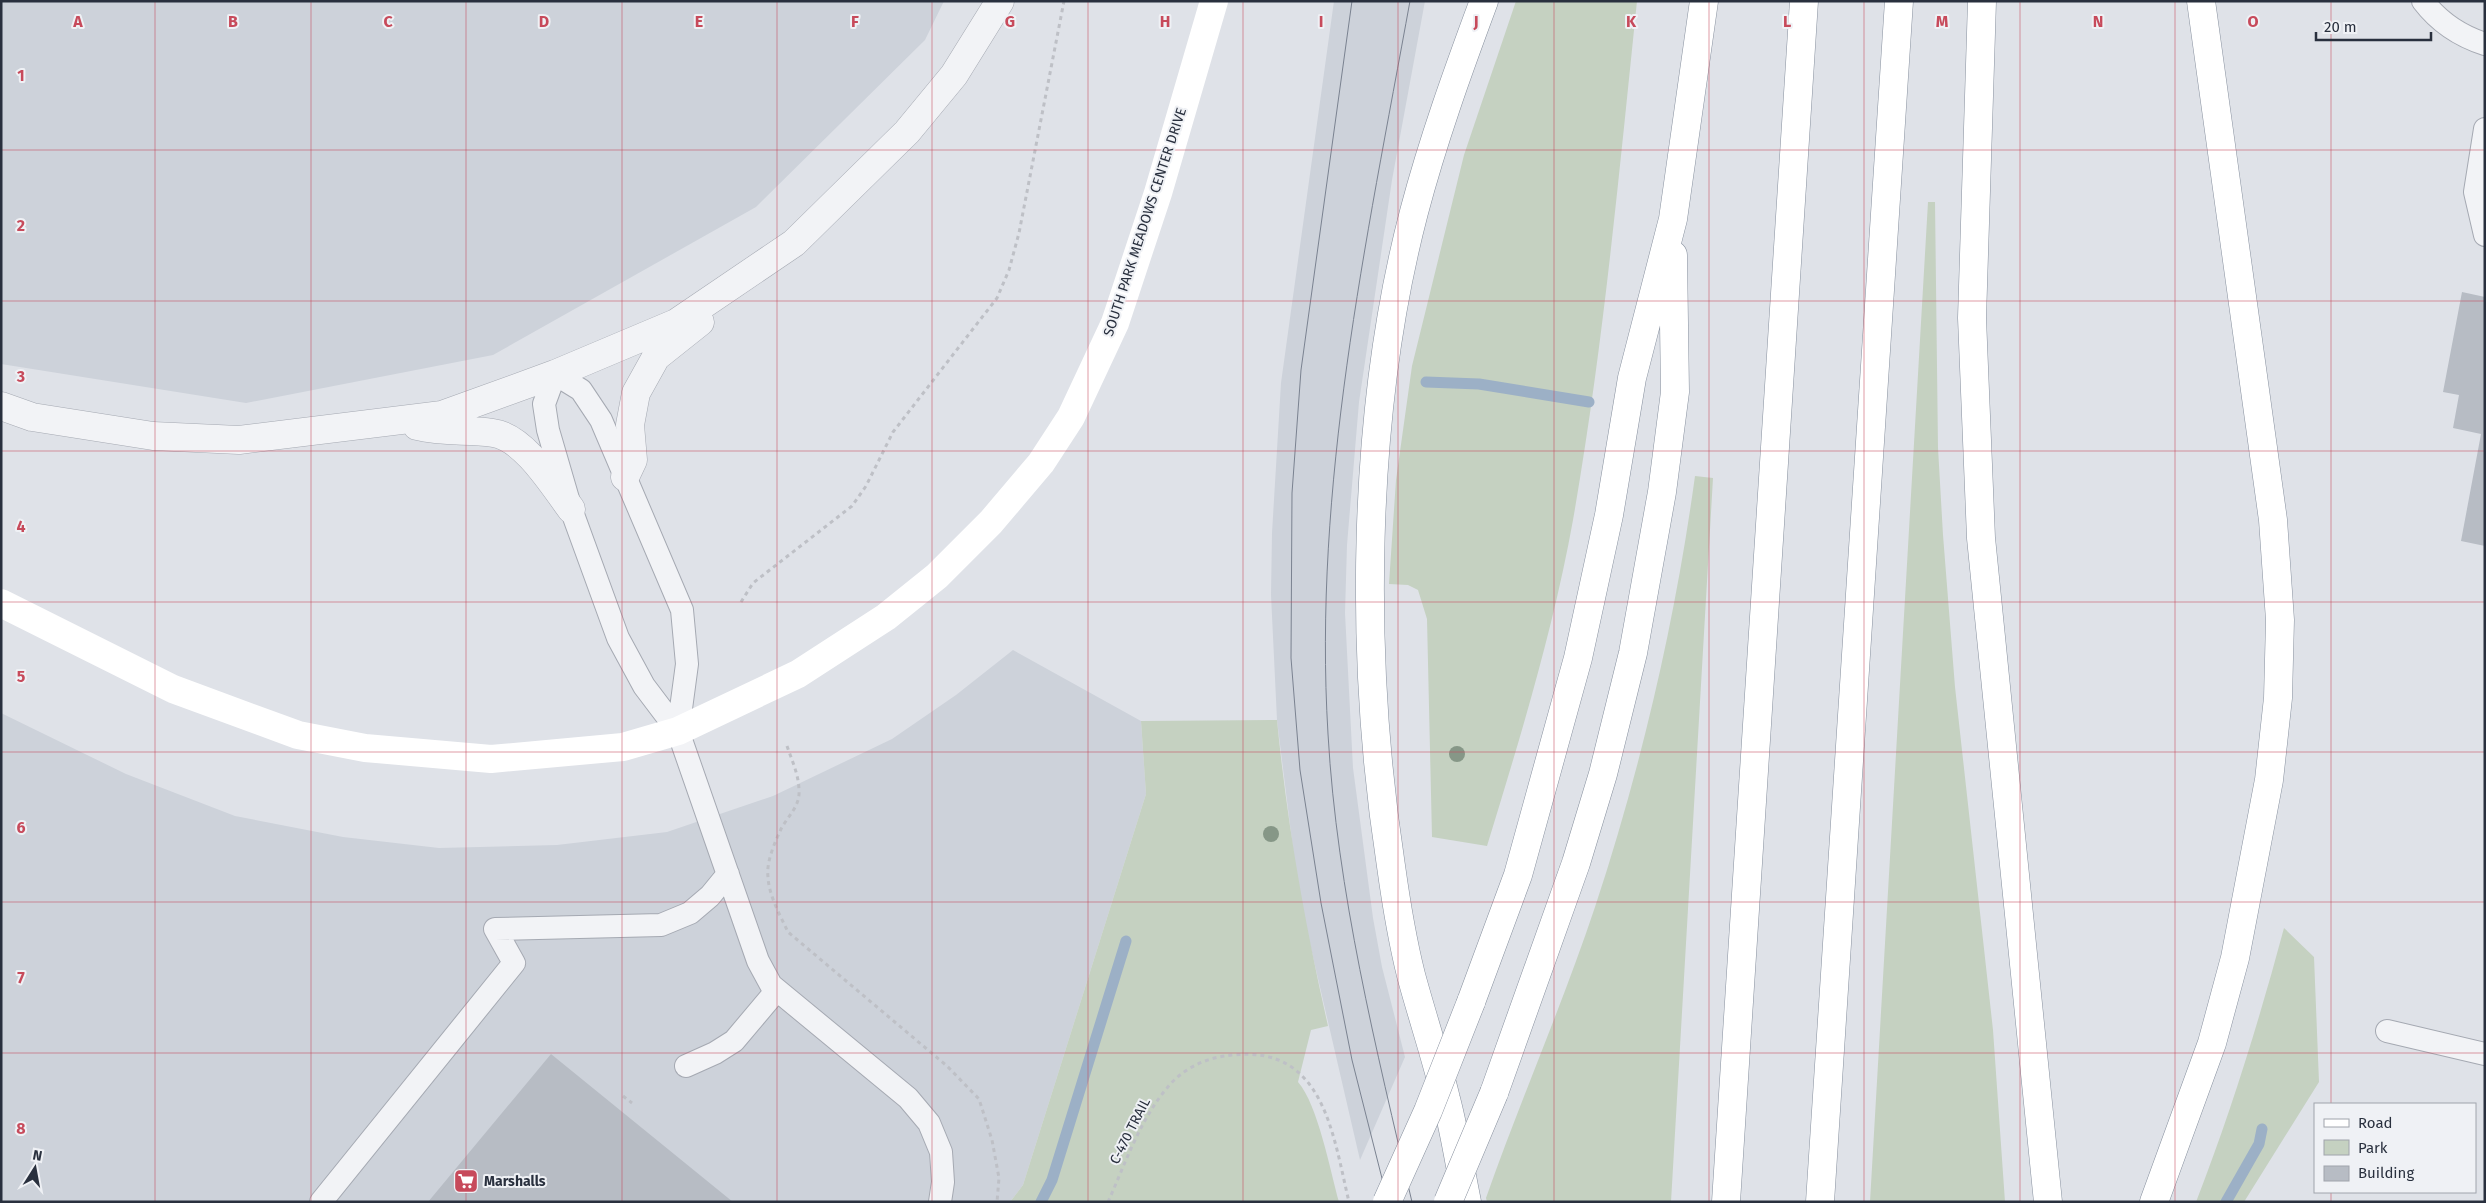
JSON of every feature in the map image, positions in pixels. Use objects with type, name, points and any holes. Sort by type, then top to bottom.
[{"type":"main road","name":"SOUTH PARK MEADOWS CENTER DRIVE","points":[[1,603],[173,689],[298,735],[364,748],[491,759],[623,747],[678,731],[798,674],[886,617],[937,576],[990,522],[1041,462],[1071,417],[1115,323],[1158,193],[1214,1]]},
{"type":"main road","points":[[1467,1202],[1446,1100],[1411,973],[1391,865],[1379,765],[1373,679],[1372,515],[1380,405],[1392,320],[1413,214],[1443,110],[1484,1]]},
{"type":"main road","points":[[1387,1202],[1428,1111],[1518,875],[1578,658],[1609,515],[1632,378],[1672,219],[1704,1]]},
{"type":"main road","points":[[1726,1202],[1804,1]]},
{"type":"main road","points":[[1820,1202],[1898,1]]},
{"type":"main road","points":[[1982,1],[1972,318],[1981,538],[2048,1202]]},
{"type":"main road","points":[[2154,1202],[2212,1043],[2235,958],[2267,790],[2278,698],[2280,620],[2273,520],[2201,1]]},
{"type":"main road","points":[[1448,1202],[1494,1093],[1576,863],[1603,774],[1633,653],[1662,492],[1675,392],[1672,219]]},
{"type":"street","points":[[1,406],[32,417],[154,436],[239,440],[442,415],[555,374],[676,323],[794,243],[907,132],[954,75],[1000,1]]},
{"type":"street","points":[[625,477],[633,460],[630,425],[636,393],[656,357],[702,321],[713,298]]},
{"type":"street","points":[[396,421],[440,431],[495,433],[528,451],[571,509]]},
{"type":"lane","points":[[2423,1],[2433,14],[2466,38],[2485,44]]},
{"type":"lane","points":[[2485,129],[2475,192],[2485,235]]},
{"type":"lane","points":[[678,731],[687,664],[682,610],[600,420],[581,390],[555,374],[544,404],[548,430],[571,509],[618,638],[644,686],[678,731],[758,961],[771,985],[908,1098],[929,1123],[941,1152],[944,1182],[940,1202]]},
{"type":"lane","points":[[321,1202],[514,963],[495,929],[662,925],[690,913],[710,896],[728,874]]},
{"type":"lane","points":[[686,1066],[715,1053],[734,1041],[777,990]]},
{"type":"lane","points":[[2387,1031],[2485,1054]]},
{"type":"path","points":[[741,602],[753,583],[852,506],[866,486],[893,432],[997,298],[1009,270],[1019,233],[1064,1]]},
{"type":"path","points":[[787,746],[796,772],[800,793],[796,808],[782,828],[772,851],[767,876],[774,901],[788,932],[947,1066],[979,1099],[992,1140],[999,1178],[997,1202]]},
{"type":"path","name":"C-470 TRAIL","points":[[1108,1202],[1145,1120],[1167,1087],[1182,1073],[1205,1061],[1223,1056],[1255,1054],[1286,1064],[1299,1072],[1318,1095],[1330,1127],[1348,1202]]},
{"type":"path","points":[[623,1096],[632,1103]]},
{"type":"shaded area","points":[[1,1],[944,1],[925,40],[756,207],[493,355],[246,403],[1,364]]},
{"type":"shaded area","points":[[1334,1],[1425,1],[1392,180],[1359,402],[1347,545],[1345,613],[1353,768],[1373,918],[1382,967],[1405,1057],[1360,1160],[1307,931],[1295,865],[1277,720],[1271,595],[1272,533],[1281,383]]},
{"type":"shaded area","points":[[1013,650],[1141,721],[1146,794],[1023,1185],[1010,1202],[1,1202],[1,713],[126,774],[235,816],[343,837],[439,848],[557,845],[667,832],[773,796],[892,739],[956,695]]},
{"type":"green space","points":[[1516,1],[1637,1],[1602,326],[1573,520],[1546,643],[1487,846],[1432,837],[1427,619],[1418,590],[1408,585],[1389,584],[1396,480],[1412,366],[1464,155]]},
{"type":"green space","points":[[1928,202],[1935,202],[1938,448],[1943,535],[1955,687],[1993,1030],[2005,1202],[1870,1202]]},
{"type":"green space","points":[[1695,476],[1713,478],[1671,1202],[1487,1202],[1486,1198],[1582,944],[1612,855],[1642,748],[1667,640]]},
{"type":"green space","points":[[1277,720],[1298,874],[1328,1026],[1311,1030],[1298,1082],[1312,1106],[1339,1202],[1010,1202],[1023,1185],[1146,794],[1141,721]]},
{"type":"green space","points":[[2284,928],[2314,957],[2319,1082],[2244,1202],[2196,1202],[2244,1066]]},
{"type":"building","points":[[2462,292],[2485,297],[2485,546],[2461,541],[2481,434],[2453,428],[2459,395],[2443,392]]},
{"type":"building","points":[[551,1054],[733,1202],[428,1202]]},
{"type":"waterway","points":[[1426,382],[1479,384],[1589,402]]},
{"type":"waterway","points":[[1041,1202],[1052,1180],[1126,941]]},
{"type":"waterway","points":[[2226,1202],[2259,1144],[2262,1129]]},
{"type":"tram line","points":[[1352,1],[1301,370],[1292,493],[1291,658],[1300,770],[1321,903],[1352,1060],[1388,1202]]},
{"type":"tram line","points":[[1410,1],[1361,274],[1347,365],[1328,549],[1325,641],[1328,734],[1333,793],[1349,911],[1372,1028],[1412,1202]]},
{"type":"place","name":"Marshalls","points":[[466,1181]]}]
